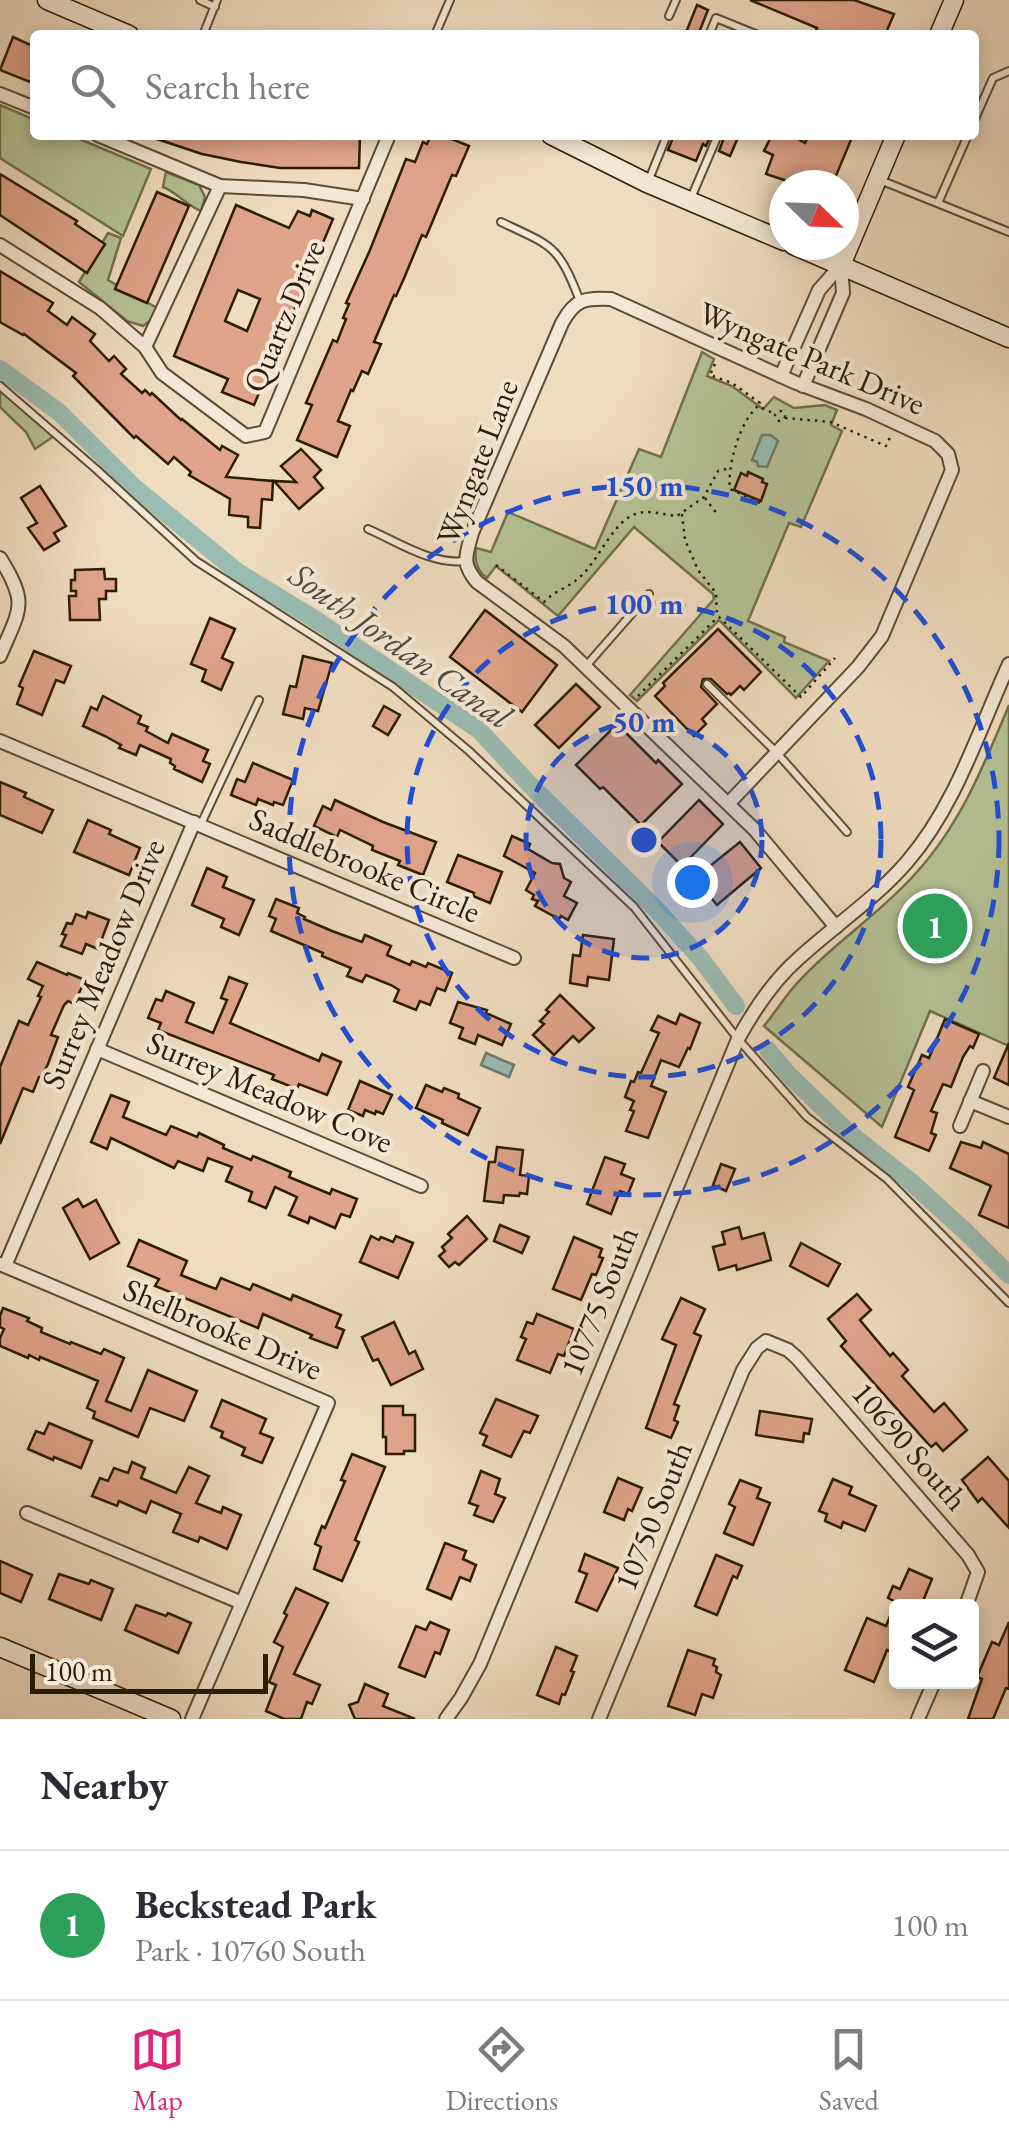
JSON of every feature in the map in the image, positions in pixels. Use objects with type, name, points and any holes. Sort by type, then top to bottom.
[{"type":"street","points":[[48,0],[117,30]]},
{"type":"street","points":[[941,30],[954,0]]},
{"type":"street","points":[[0,94],[30,106]]},
{"type":"street","points":[[110,140],[220,186],[304,190],[363,199]]},
{"type":"street","name":"Quartz Drive","points":[[0,244],[100,308],[144,347],[162,373],[246,436],[266,432],[387,140]]},
{"type":"street","points":[[561,140],[647,183],[769,235]]},
{"type":"street","points":[[781,376],[818,290],[841,265],[894,140]]},
{"type":"street","points":[[144,347],[220,186]]},
{"type":"street","points":[[829,260],[1009,338]]},
{"type":"street","points":[[803,386],[843,292],[841,265]]},
{"type":"street","name":"Wyngate Park Drive","points":[[585,300],[610,299],[803,386],[866,409],[935,441],[948,454],[952,470],[882,636],[858,668],[728,804]]},
{"type":"street","name":"Wyngate Lane","points":[[585,300],[571,306],[562,322],[472,534],[467,570],[477,582],[564,646],[755,830],[836,927]]},
{"type":"street","points":[[0,558],[20,601],[0,656]]},
{"type":"street","name":"10775 South","points":[[446,1719],[480,1664],[738,1039],[779,978],[884,886],[930,832],[963,772],[1009,664]]},
{"type":"street","name":"Surrey Meadow Drive","points":[[0,741],[197,824],[2,1265]]},
{"type":"street","name":"Saddlebrooke Circle","points":[[197,824],[514,958]]},
{"type":"street","name":"Surrey Meadow Cove","points":[[97,1049],[420,1186]]},
{"type":"street","points":[[960,1126],[983,1071]]},
{"type":"street","points":[[970,1101],[1009,1116]]},
{"type":"street","name":"Shelbrooke Drive","points":[[2,1265],[328,1403],[192,1719]]},
{"type":"street","name":"10690 South","points":[[766,1341],[797,1358],[968,1555],[978,1572],[968,1599]]},
{"type":"street","name":"10750 South","points":[[599,1719],[743,1370],[766,1341]]},
{"type":"street","points":[[27,1512],[242,1603]]},
{"type":"street","points":[[0,1648],[171,1719]]},
{"type":"street","points":[[918,1719],[931,1689]]},
{"type":"lane","points":[[200,0],[216,3],[205,30]]},
{"type":"lane","points":[[437,30],[450,0]]},
{"type":"lane","points":[[669,16],[676,0]]},
{"type":"lane","points":[[712,30],[716,18],[746,30]]},
{"type":"lane","points":[[979,110],[993,78],[1009,71]]},
{"type":"lane","points":[[647,183],[666,140]]},
{"type":"lane","points":[[690,202],[716,140]]},
{"type":"lane","points":[[938,204],[966,140]]},
{"type":"lane","points":[[877,179],[1009,232]]},
{"type":"lane","points":[[502,222],[558,253],[585,300]]},
{"type":"lane","points":[[0,386],[196,561],[393,688],[469,751],[634,907],[738,1039],[807,1117],[887,1179],[1009,1304]]},
{"type":"lane","points":[[368,529],[433,558],[466,561]]},
{"type":"lane","points":[[585,667],[649,594]]},
{"type":"lane","points":[[707,684],[847,832]]},
{"type":"lane","points":[[197,824],[258,700]]},
{"type":"path","points":[[716,360],[710,375],[732,383],[760,403],[746,421],[730,468],[730,489],[760,503]]},
{"type":"path","points":[[776,414],[785,404]]},
{"type":"path","points":[[758,406],[776,414],[775,427]]},
{"type":"path","points":[[782,411],[785,418]]},
{"type":"path","points":[[778,420],[830,422],[886,446],[891,435]]},
{"type":"path","points":[[496,565],[544,602],[584,574],[622,520],[642,512],[677,516],[704,496],[718,471],[730,468]]},
{"type":"path","points":[[704,496],[718,515]]},
{"type":"path","points":[[682,513],[684,540],[698,570],[716,594],[718,616],[800,697],[835,658]]},
{"type":"path","points":[[637,697],[718,616]]},
{"type":"green space","points":[[0,105],[30,118],[30,140],[82,140],[151,169],[123,236],[0,158]]},
{"type":"green space","points":[[166,172],[199,185],[205,197],[201,211],[163,187]]},
{"type":"green space","points":[[108,233],[121,238],[108,280],[157,308],[143,326],[127,321],[79,282]]},
{"type":"green space","points":[[702,352],[714,359],[707,376],[732,386],[763,409],[774,397],[794,408],[825,405],[837,410],[831,425],[842,431],[801,527],[789,523],[748,621],[829,661],[796,698],[719,620],[637,701],[630,695],[714,599],[713,594],[634,527],[558,616],[496,566],[487,578],[477,565],[476,548],[491,552],[508,512],[595,549],[639,449],[661,457]]},
{"type":"green space","points":[[0,388],[57,434],[35,449],[26,432],[0,407]]},
{"type":"green space","points":[[1009,705],[1009,1046],[930,1011],[882,1127],[764,1026],[806,973],[901,889],[932,854],[970,794]]},
{"type":"water","points":[[762,435],[771,435],[778,441],[767,467],[752,460]]},
{"type":"water","points":[[486,1053],[514,1065],[509,1077],[481,1065]]},
{"type":"building","points":[[750,0],[854,0],[894,14],[887,30],[817,28]]},
{"type":"building","points":[[697,5],[708,10],[700,30],[687,30]]},
{"type":"building","points":[[13,37],[30,45],[30,82],[0,70]]},
{"type":"building","points":[[160,140],[360,140],[359,168],[280,168],[202,154]]},
{"type":"building","points":[[429,140],[454,140],[469,146],[394,295],[374,342],[381,344],[368,374],[362,371],[351,390],[338,421],[350,426],[337,457],[297,440],[312,405],[306,403],[333,340],[337,342],[346,319],[346,303],[406,159],[415,162],[423,142],[427,144]]},
{"type":"building","points":[[672,140],[709,140],[696,161],[668,150]]},
{"type":"building","points":[[723,140],[737,140],[730,156],[719,151]]},
{"type":"building","points":[[770,140],[851,140],[838,170],[769,170],[769,175],[766,174],[773,155],[764,151]]},
{"type":"building","points":[[0,174],[77,221],[75,224],[105,244],[87,273],[0,215]]},
{"type":"building","points":[[157,192],[189,206],[147,303],[115,289]]},
{"type":"building","points":[[236,205],[289,228],[298,211],[310,216],[312,210],[333,219],[254,405],[222,392],[228,379],[174,356]],"holes":[[[238,290],[260,299],[247,331],[225,321]]]},
{"type":"building","points":[[0,271],[53,303],[48,311],[67,325],[72,317],[95,334],[90,341],[109,361],[114,356],[126,369],[121,374],[142,393],[152,393],[220,450],[222,446],[238,455],[226,477],[273,481],[272,500],[262,499],[260,528],[248,527],[248,517],[229,515],[230,499],[189,475],[191,472],[174,457],[168,464],[134,438],[73,376],[76,373],[24,334],[0,322]]},
{"type":"building","points":[[301,449],[321,470],[314,477],[323,488],[299,509],[274,481],[296,482],[281,466]]},
{"type":"building","points":[[748,472],[767,484],[761,501],[734,490],[741,473],[747,476]]},
{"type":"building","points":[[40,486],[66,526],[54,533],[59,541],[44,550],[28,528],[37,523],[21,498]]},
{"type":"building","points":[[104,569],[105,579],[116,579],[116,591],[106,591],[106,599],[99,599],[100,620],[70,620],[69,596],[76,596],[76,591],[71,591],[75,570]]},
{"type":"building","points":[[485,610],[557,665],[522,712],[450,657]]},
{"type":"building","points":[[210,618],[235,629],[222,658],[233,663],[221,690],[202,681],[206,670],[191,664]]},
{"type":"building","points":[[718,629],[761,672],[744,690],[740,686],[731,695],[711,679],[703,679],[701,687],[717,704],[702,719],[706,724],[694,736],[655,696],[665,686],[663,683]]},
{"type":"building","points":[[34,651],[71,666],[64,683],[56,680],[42,715],[17,704],[23,688],[19,686]]},
{"type":"building","points":[[303,656],[332,663],[318,711],[305,708],[303,719],[283,714],[290,686],[296,687]]},
{"type":"building","points":[[576,684],[600,707],[559,748],[535,725]]},
{"type":"building","points":[[103,696],[141,716],[138,723],[148,727],[146,731],[168,743],[172,734],[208,750],[203,761],[210,764],[202,782],[174,769],[171,759],[140,745],[136,755],[83,726],[91,707],[97,710]]},
{"type":"building","points":[[384,706],[400,715],[388,735],[373,726]]},
{"type":"building","points":[[617,724],[682,784],[641,825],[576,765]]},
{"type":"building","points":[[253,763],[293,780],[283,805],[258,799],[256,805],[231,795],[237,779],[245,782]]},
{"type":"building","points":[[0,782],[53,810],[42,833],[0,815]]},
{"type":"building","points":[[335,800],[436,842],[423,875],[398,865],[400,861],[372,850],[373,846],[340,830],[337,837],[314,826],[323,806],[331,810]]},
{"type":"building","points":[[699,800],[723,824],[682,866],[658,842]]},
{"type":"building","points":[[88,820],[140,848],[129,875],[74,852]]},
{"type":"building","points":[[512,836],[530,844],[528,849],[552,863],[560,864],[564,878],[571,882],[564,896],[577,903],[568,920],[535,906],[538,901],[526,890],[535,873],[504,856]]},
{"type":"building","points":[[740,842],[761,868],[717,905],[695,878]]},
{"type":"building","points":[[458,855],[502,872],[490,903],[447,882]]},
{"type":"building","points":[[207,868],[227,877],[223,887],[254,900],[239,935],[221,927],[224,919],[192,905]]},
{"type":"building","points":[[276,899],[299,908],[297,913],[304,919],[332,931],[362,942],[365,935],[391,946],[387,955],[410,965],[412,961],[426,967],[428,963],[452,973],[445,991],[437,988],[430,1005],[420,1001],[416,1010],[394,1001],[399,990],[391,985],[366,975],[362,982],[347,976],[351,968],[271,931],[276,919],[269,916]]},
{"type":"building","points":[[88,912],[109,920],[98,949],[86,944],[82,954],[61,946],[67,923],[72,924],[76,914],[86,918]]},
{"type":"building","points":[[583,935],[614,939],[609,980],[588,977],[587,986],[570,983],[573,955],[580,956]]},
{"type":"building","points":[[37,962],[85,980],[74,1004],[68,1001],[64,1005],[51,1035],[58,1037],[48,1064],[33,1092],[23,1088],[0,1144],[0,1067],[19,1021],[28,1025],[41,997],[38,996],[43,986],[28,979]]},
{"type":"building","points":[[229,977],[247,984],[230,1023],[319,1061],[322,1054],[341,1062],[327,1095],[299,1084],[297,1089],[272,1079],[274,1075],[158,1030],[161,1023],[148,1018],[156,999],[162,1001],[166,991],[194,1003],[186,1022],[213,1033],[227,1000],[221,998]]},
{"type":"building","points":[[560,995],[594,1028],[579,1042],[573,1036],[554,1055],[533,1035],[544,1024],[540,1021],[549,1012],[546,1010]]},
{"type":"building","points":[[458,1002],[487,1010],[486,1013],[511,1024],[502,1045],[478,1035],[475,1044],[459,1038],[463,1028],[450,1023]]},
{"type":"building","points":[[680,1014],[700,1023],[690,1049],[679,1067],[661,1060],[651,1086],[666,1092],[648,1138],[626,1131],[634,1101],[625,1097],[659,1033],[651,1030],[658,1016],[676,1024]]},
{"type":"building","points":[[945,1019],[979,1034],[973,1048],[970,1046],[963,1057],[951,1087],[943,1084],[931,1111],[937,1113],[931,1133],[936,1135],[929,1151],[895,1137],[914,1090],[908,1087],[922,1055],[929,1058]]},
{"type":"building","points":[[1009,1043],[1009,1085],[994,1078]]},
{"type":"building","points":[[360,1081],[392,1095],[383,1114],[365,1110],[363,1116],[348,1110]]},
{"type":"building","points":[[426,1085],[459,1094],[458,1098],[480,1108],[468,1135],[416,1108]]},
{"type":"building","points":[[111,1095],[129,1102],[123,1117],[166,1135],[171,1126],[197,1137],[199,1133],[251,1160],[253,1156],[291,1172],[289,1177],[330,1194],[332,1189],[357,1199],[350,1217],[341,1214],[335,1228],[310,1217],[308,1223],[289,1215],[297,1197],[275,1187],[266,1208],[249,1201],[252,1192],[226,1181],[232,1167],[208,1158],[203,1171],[178,1161],[174,1168],[111,1138],[107,1149],[91,1142]]},
{"type":"building","points":[[961,1142],[981,1148],[983,1142],[1009,1154],[1009,1228],[979,1215],[991,1186],[950,1168]]},
{"type":"building","points":[[497,1147],[523,1150],[520,1175],[529,1176],[527,1194],[504,1195],[503,1203],[484,1201],[489,1162],[495,1162]]},
{"type":"building","points":[[605,1157],[625,1164],[621,1174],[634,1179],[628,1194],[620,1191],[611,1214],[587,1204]]},
{"type":"building","points":[[721,1164],[735,1169],[726,1191],[713,1185]]},
{"type":"building","points":[[78,1199],[83,1207],[96,1200],[119,1243],[90,1259],[63,1208]]},
{"type":"building","points":[[467,1216],[487,1239],[459,1265],[455,1262],[449,1267],[439,1256],[445,1251],[442,1247],[452,1238],[448,1234]]},
{"type":"building","points":[[500,1225],[529,1237],[522,1253],[494,1241]]},
{"type":"building","points":[[739,1227],[742,1239],[764,1233],[771,1260],[737,1270],[736,1265],[719,1270],[713,1247],[725,1244],[722,1232]]},
{"type":"building","points":[[371,1236],[393,1242],[396,1236],[413,1243],[398,1278],[360,1262]]},
{"type":"building","points":[[574,1237],[602,1249],[599,1257],[603,1258],[581,1300],[553,1289]]},
{"type":"building","points":[[139,1240],[187,1261],[181,1275],[216,1289],[221,1278],[250,1290],[253,1284],[341,1315],[336,1327],[344,1330],[337,1348],[263,1314],[258,1328],[155,1286],[159,1279],[128,1266]]},
{"type":"building","points":[[801,1243],[840,1264],[828,1286],[790,1266]]},
{"type":"building","points":[[857,1294],[871,1310],[860,1320],[890,1356],[893,1353],[908,1370],[902,1376],[934,1412],[944,1403],[967,1430],[943,1451],[936,1443],[931,1447],[841,1346],[846,1341],[828,1319]]},
{"type":"building","points":[[681,1298],[705,1309],[694,1333],[701,1336],[674,1404],[679,1406],[674,1420],[678,1422],[671,1438],[646,1428],[676,1345],[662,1339]]},
{"type":"building","points":[[3,1308],[29,1318],[27,1321],[42,1328],[41,1332],[70,1344],[101,1354],[104,1349],[124,1358],[106,1401],[131,1411],[148,1370],[197,1391],[184,1421],[150,1408],[138,1437],[93,1418],[95,1412],[87,1408],[98,1381],[40,1357],[28,1358],[0,1346]]},
{"type":"building","points":[[537,1314],[574,1329],[564,1356],[558,1354],[550,1373],[517,1360],[526,1339],[521,1337],[527,1322],[533,1324]]},
{"type":"building","points":[[394,1322],[409,1354],[415,1351],[423,1369],[391,1385],[362,1337]]},
{"type":"building","points":[[496,1399],[538,1416],[530,1433],[524,1431],[511,1457],[483,1445],[487,1436],[480,1433]]},
{"type":"building","points":[[222,1400],[266,1419],[260,1433],[273,1438],[262,1463],[242,1455],[245,1448],[221,1437],[223,1432],[211,1427]]},
{"type":"building","points":[[383,1406],[403,1406],[403,1415],[415,1415],[415,1451],[386,1454]]},
{"type":"building","points":[[760,1411],[812,1419],[809,1434],[804,1433],[803,1442],[756,1435]]},
{"type":"building","points":[[49,1423],[92,1441],[81,1468],[28,1449],[36,1431],[44,1434]]},
{"type":"building","points":[[352,1454],[385,1467],[342,1581],[314,1569],[321,1547],[315,1544],[345,1481],[341,1480]]},
{"type":"building","points":[[988,1457],[1009,1481],[1009,1528],[982,1498],[978,1502],[962,1480]]},
{"type":"building","points":[[132,1462],[145,1468],[141,1478],[176,1493],[189,1467],[209,1476],[196,1503],[221,1513],[223,1507],[241,1515],[227,1549],[200,1537],[198,1542],[173,1532],[181,1514],[151,1501],[146,1513],[119,1501],[117,1506],[92,1496],[100,1478],[108,1481],[114,1468],[128,1473]]},
{"type":"building","points":[[481,1471],[500,1479],[495,1494],[505,1498],[493,1522],[474,1515],[478,1506],[469,1503]]},
{"type":"building","points":[[618,1478],[642,1488],[624,1520],[604,1512]]},
{"type":"building","points":[[833,1479],[852,1487],[849,1494],[876,1506],[865,1531],[843,1522],[841,1528],[825,1521],[827,1514],[819,1511]]},
{"type":"building","points":[[740,1480],[761,1488],[757,1498],[770,1503],[753,1545],[724,1533],[735,1507],[729,1504]]},
{"type":"building","points":[[445,1543],[466,1551],[463,1559],[476,1565],[470,1581],[460,1577],[451,1599],[427,1589]]},
{"type":"building","points":[[585,1554],[618,1568],[597,1611],[576,1602],[587,1574],[579,1571]]},
{"type":"building","points":[[716,1555],[742,1566],[737,1578],[733,1576],[717,1615],[695,1606]]},
{"type":"building","points":[[0,1561],[32,1575],[21,1602],[0,1593]]},
{"type":"building","points":[[909,1569],[932,1579],[924,1599],[888,1598],[893,1586],[900,1589]]},
{"type":"building","points":[[59,1574],[113,1589],[101,1620],[49,1599]]},
{"type":"building","points":[[296,1588],[328,1603],[294,1674],[320,1685],[312,1704],[307,1702],[301,1719],[284,1719],[266,1711],[276,1685],[269,1682],[283,1647],[274,1642]]},
{"type":"building","points":[[136,1605],[191,1623],[178,1653],[125,1630]]},
{"type":"building","points":[[867,1618],[886,1626],[889,1619],[889,1651],[874,1682],[845,1670]]},
{"type":"building","points":[[430,1622],[449,1630],[425,1677],[399,1667],[416,1626],[426,1630]]},
{"type":"building","points":[[1009,1622],[1009,1689],[1006,1688],[993,1719],[968,1719],[982,1679],[979,1672],[992,1642],[999,1645]]},
{"type":"building","points":[[556,1647],[577,1656],[559,1704],[537,1695]]},
{"type":"building","points":[[688,1650],[715,1659],[713,1665],[721,1675],[713,1698],[702,1694],[695,1715],[668,1706]]},
{"type":"building","points":[[365,1684],[388,1694],[383,1706],[415,1719],[355,1719],[349,1705],[358,1702]]},
{"type":"waterway","name":"South Jordan Canal","points":[[0,369],[59,412],[135,488],[239,573],[479,730],[656,909],[736,1006]]},
{"type":"waterway","name":"South Jordan Canal","points":[[768,1050],[848,1132],[910,1181],[1009,1275]]},
{"type":"place","name":"Beckstead Park","points":[[935,926]]}]
